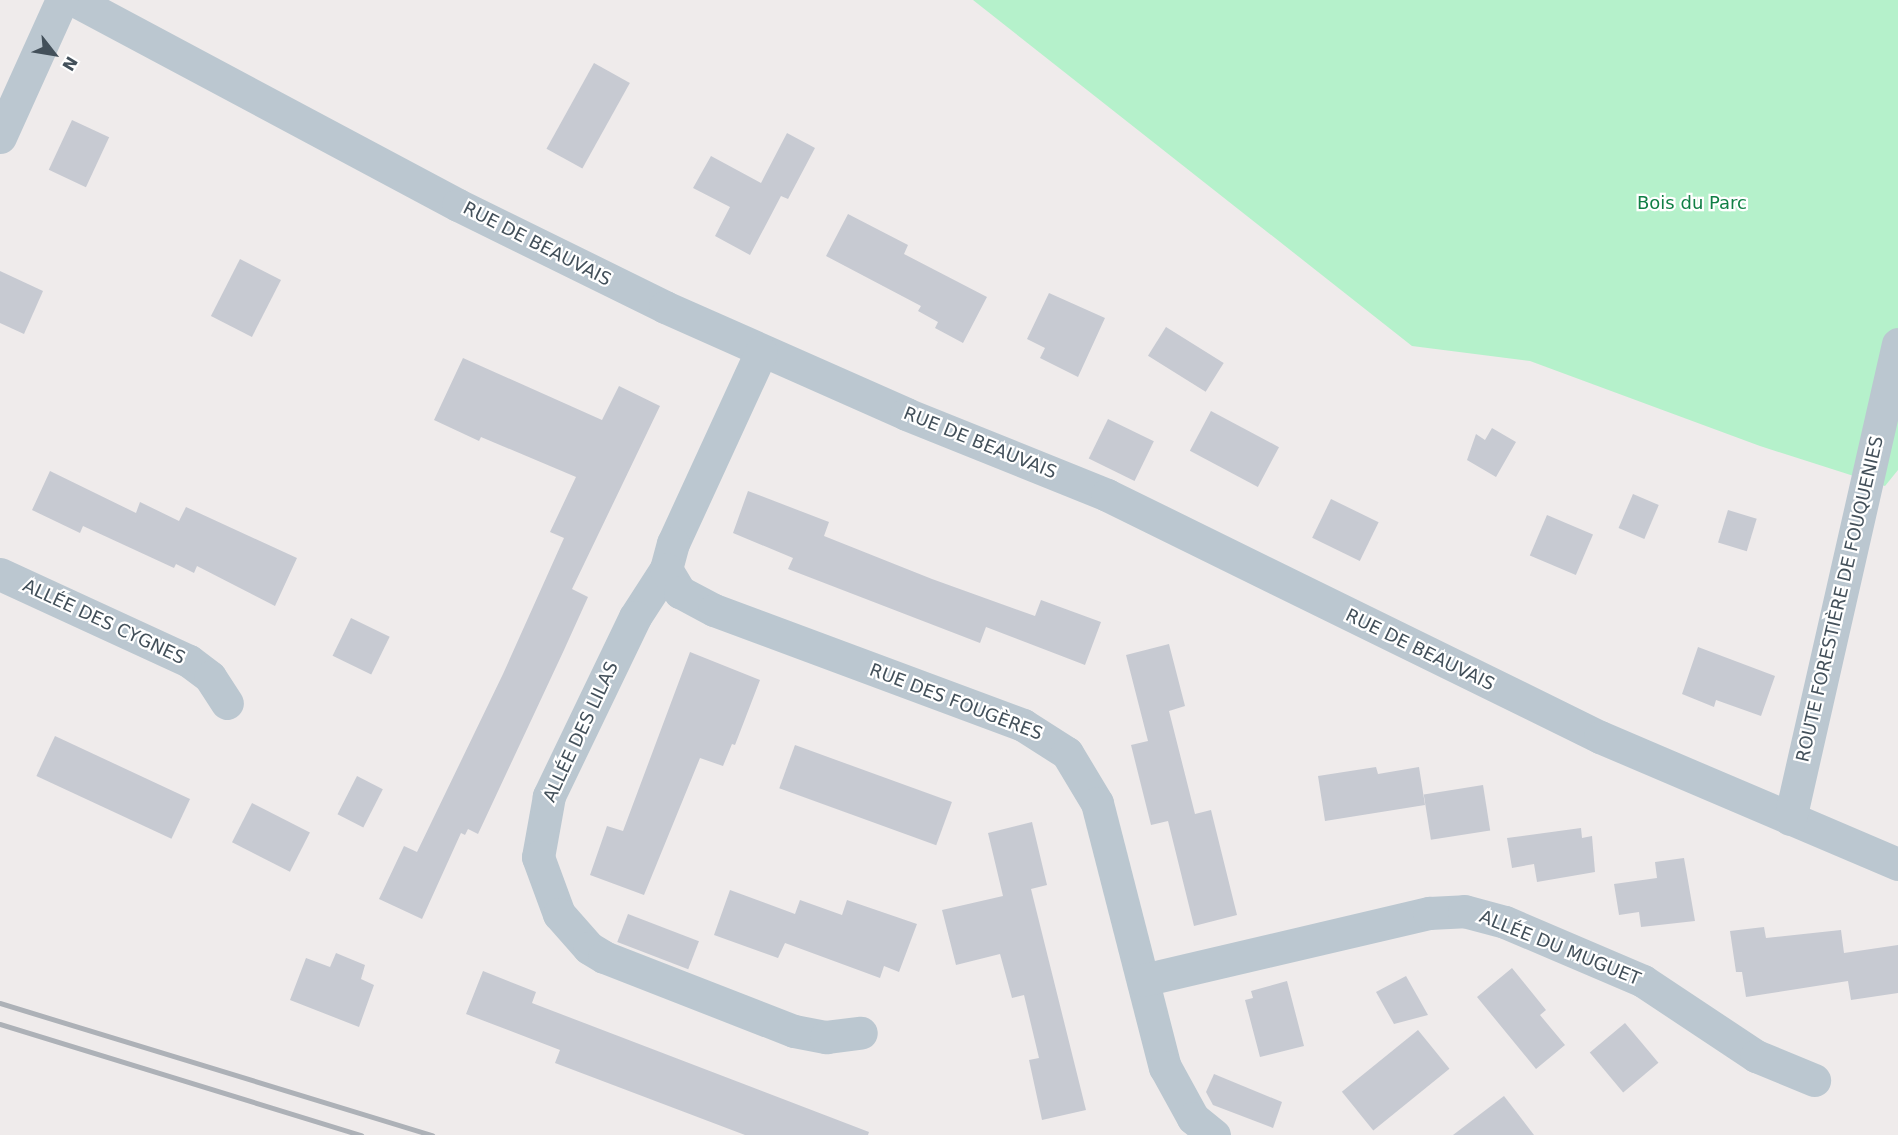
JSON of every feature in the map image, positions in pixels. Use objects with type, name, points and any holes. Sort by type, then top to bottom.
[{"type":"street","points":[[0,137],[62,0]]},
{"type":"street","name":"RUE DE BEAUVAIS","points":[[74,0],[547,251],[762,352],[1107,495],[1547,713],[1898,864]]},
{"type":"street","name":"ROUTE FORESTIÈRE DE FOUQUENIES","points":[[1790,819],[1898,344]]},
{"type":"street","name":"ALLÉE DES LILAS","points":[[762,352],[674,543],[666,569],[635,617],[549,796],[538,857],[550,898],[559,914],[589,948],[626,968],[794,1031],[826,1037],[861,1033]]},
{"type":"street","name":"RUE DES FOUGÈRES","points":[[666,569],[680,592],[714,610],[1023,725],[1055,742],[1079,769],[1097,803],[1173,1085],[1193,1118],[1214,1135]]},
{"type":"street","name":"ALLÉE DES CYGNES","points":[[0,574],[189,661],[210,677],[227,703]]},
{"type":"street","name":"ALLÉE DU MUGUET","points":[[1143,980],[1430,913],[1474,913],[1505,922],[1643,981],[1756,1056],[1814,1080]]},
{"type":"green space","name":"Bois du Parc","points":[[973,0],[1898,0],[1898,470],[1885,486],[1760,446],[1530,361],[1412,346]]},
{"type":"building","points":[[594,63],[630,83],[582,169],[546,149]]},
{"type":"building","points":[[72,120],[109,137],[86,187],[49,170]]},
{"type":"building","points":[[787,133],[815,148],[788,199],[781,196],[750,255],[715,236],[730,207],[693,188],[711,156],[761,183]]},
{"type":"building","points":[[848,214],[908,245],[904,254],[987,297],[963,343],[935,328],[938,322],[918,311],[921,306],[826,256]]},
{"type":"building","points":[[240,259],[281,280],[252,337],[211,316]]},
{"type":"building","points":[[0,271],[43,291],[24,334],[0,323]]},
{"type":"building","points":[[1049,293],[1105,318],[1078,377],[1040,358],[1045,348],[1027,339]]},
{"type":"building","points":[[1166,327],[1224,363],[1206,392],[1148,356]]},
{"type":"building","points":[[463,358],[602,420],[619,386],[660,406],[572,589],[588,597],[564,650],[478,834],[468,829],[465,835],[461,833],[422,919],[379,899],[404,846],[417,852],[503,674],[564,538],[550,532],[576,477],[481,437],[479,441],[434,420]]},
{"type":"building","points":[[1211,411],[1279,447],[1258,487],[1190,451]]},
{"type":"building","points":[[1108,419],[1154,441],[1135,481],[1089,459]]},
{"type":"building","points":[[1492,428],[1516,442],[1496,477],[1467,460],[1476,434],[1485,440]]},
{"type":"building","points":[[50,471],[136,513],[140,502],[179,521],[186,507],[297,558],[275,606],[197,566],[194,573],[176,564],[174,568],[83,526],[80,533],[32,510]]},
{"type":"building","points":[[748,491],[829,522],[824,536],[932,579],[1035,616],[1041,600],[1101,622],[1085,665],[986,627],[980,643],[788,569],[793,558],[733,533]]},
{"type":"building","points":[[1633,494],[1659,505],[1644,539],[1619,528]]},
{"type":"building","points":[[1331,499],[1379,522],[1360,561],[1312,538]]},
{"type":"building","points":[[1728,510],[1757,519],[1747,551],[1718,543]]},
{"type":"building","points":[[1547,515],[1593,535],[1576,575],[1530,556]]},
{"type":"building","points":[[351,618],[390,637],[371,675],[333,656]]},
{"type":"building","points":[[1169,644],[1185,706],[1169,711],[1195,814],[1211,810],[1237,915],[1194,926],[1168,821],[1151,825],[1131,745],[1148,741],[1126,655]]},
{"type":"building","points":[[1698,647],[1775,676],[1761,716],[1716,700],[1714,707],[1682,694]]},
{"type":"building","points":[[690,652],[760,680],[735,745],[732,744],[723,766],[700,758],[644,895],[590,875],[607,826],[623,831]]},
{"type":"building","points":[[55,736],[190,799],[171,839],[36,776]]},
{"type":"building","points":[[795,745],[952,802],[936,845],[779,788]]},
{"type":"building","points":[[1376,767],[1378,774],[1419,767],[1425,805],[1325,821],[1318,776]]},
{"type":"building","points":[[357,776],[383,789],[363,827],[337,814]]},
{"type":"building","points":[[1483,785],[1490,830],[1431,840],[1424,794]]},
{"type":"building","points":[[252,803],[310,833],[290,872],[232,842]]},
{"type":"building","points":[[1032,822],[1047,885],[1031,889],[1086,1110],[1042,1120],[1029,1060],[1039,1058],[1024,995],[1012,998],[1000,954],[956,965],[942,910],[1003,896],[988,833]]},
{"type":"building","points":[[1581,828],[1582,838],[1592,836],[1595,872],[1537,882],[1534,864],[1512,868],[1507,838]]},
{"type":"building","points":[[1684,858],[1695,921],[1641,927],[1639,912],[1619,915],[1614,884],[1657,878],[1655,862]]},
{"type":"building","points":[[730,890],[795,914],[800,900],[842,915],[847,900],[917,924],[899,972],[884,966],[880,978],[785,943],[778,958],[714,935]]},
{"type":"building","points":[[628,914],[699,941],[688,969],[617,942]]},
{"type":"building","points":[[1764,927],[1766,938],[1841,930],[1844,953],[1898,945],[1898,993],[1851,1000],[1848,981],[1746,997],[1742,972],[1736,972],[1730,931]]},
{"type":"building","points":[[336,953],[365,965],[361,979],[374,985],[359,1027],[290,1000],[306,958],[330,967]]},
{"type":"building","points":[[1512,968],[1546,1010],[1540,1015],[1565,1045],[1536,1069],[1477,997]]},
{"type":"building","points":[[483,971],[536,992],[532,1003],[869,1132],[868,1135],[745,1135],[555,1063],[560,1050],[466,1014]]},
{"type":"building","points":[[1406,976],[1428,1015],[1394,1024],[1376,992]]},
{"type":"building","points":[[1287,981],[1304,1046],[1260,1057],[1245,1000],[1253,998],[1251,991]]},
{"type":"building","points":[[1625,1023],[1658,1063],[1623,1092],[1590,1053]]},
{"type":"building","points":[[1418,1030],[1449,1069],[1373,1131],[1342,1092]]},
{"type":"building","points":[[1214,1074],[1282,1102],[1273,1128],[1213,1105],[1206,1092]]},
{"type":"building","points":[[1504,1096],[1534,1135],[1453,1135]]},
{"type":"railway","points":[[0,1003],[432,1135]]},
{"type":"railway","points":[[0,1024],[361,1135]]}]
